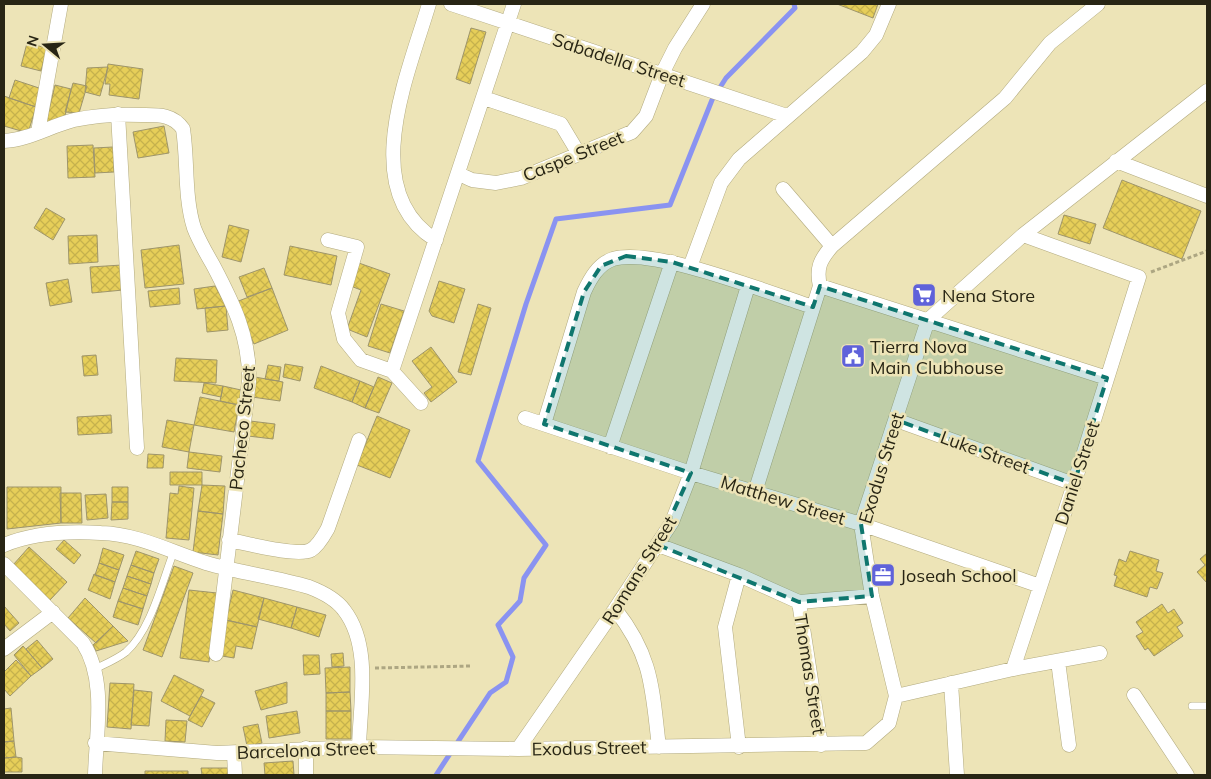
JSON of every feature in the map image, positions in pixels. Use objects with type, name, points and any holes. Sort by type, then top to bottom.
[{"type":"street","points":[[38,132],[61,4]]},
{"type":"street","points":[[429,4],[398,109],[392,148],[394,179],[406,208],[422,231],[436,240]]},
{"type":"street","name":"Sabadella Street","points":[[450,4],[787,116]]},
{"type":"street","points":[[392,371],[514,4]]},
{"type":"street","points":[[690,267],[721,183],[739,159],[862,52],[876,35],[889,4]]},
{"type":"street","points":[[755,492],[820,286],[817,274],[818,265],[832,246],[1005,98],[1050,43],[1098,4]]},
{"type":"street","name":"Caspe Street","points":[[459,174],[472,180],[496,183],[521,178],[632,132],[646,116],[662,74],[697,6]]},
{"type":"street","points":[[928,320],[1023,235],[1207,90]]},
{"type":"street","points":[[484,98],[561,124],[579,154]]},
{"type":"street","points":[[118,114],[137,448]]},
{"type":"street","name":"Pacheco Street","points":[[4,141],[22,138],[72,121],[118,114],[168,116],[178,122],[183,129],[189,206],[194,229],[234,307],[246,337],[250,360],[250,381],[216,654]]},
{"type":"street","points":[[1116,161],[1207,196]]},
{"type":"street","points":[[783,189],[832,246]]},
{"type":"street","points":[[1023,235],[1139,277]]},
{"type":"street","points":[[328,240],[357,247],[338,313],[344,339],[361,360],[392,371],[421,403]]},
{"type":"street","points":[[544,424],[584,292],[591,278],[601,266],[619,258],[646,257],[672,262],[813,307]]},
{"type":"street","points":[[610,447],[672,262]]},
{"type":"street","name":"Daniel Street","points":[[1012,669],[1074,484],[1139,277]]},
{"type":"street","name":"Romans Street","points":[[518,749],[615,609],[672,522],[692,473],[748,286]]},
{"type":"street","points":[[820,286],[1107,378]]},
{"type":"street","name":"Exodus Street","points":[[518,749],[738,747],[866,743],[889,723],[896,696],[872,596],[861,524],[928,320]]},
{"type":"street","name":"Matthew Street","points":[[525,418],[692,473],[861,524],[1040,586]]},
{"type":"street","name":"Luke Street","points":[[896,420],[1074,484]]},
{"type":"street","points":[[230,540],[295,551],[311,550],[320,541],[328,528],[359,440]]},
{"type":"street","points":[[4,546],[20,539],[45,535],[101,532],[138,539],[226,568],[310,588],[330,596],[344,609],[354,628],[359,644],[361,669],[359,747]]},
{"type":"street","points":[[658,545],[739,575],[798,602],[872,596]]},
{"type":"street","points":[[4,564],[83,643],[92,657],[95,669],[97,701],[95,775]]},
{"type":"street","points":[[738,747],[725,627],[739,575]]},
{"type":"street","name":"Thomas Street","points":[[798,602],[821,745]]},
{"type":"street","points":[[615,609],[632,631],[644,654],[650,678],[659,747]]},
{"type":"street","points":[[4,649],[53,612]]},
{"type":"street","points":[[896,696],[1012,669],[1100,652]]},
{"type":"street","points":[[1058,661],[1068,745]]},
{"type":"street","points":[[951,683],[957,775]]},
{"type":"street","points":[[1134,696],[1187,775]]},
{"type":"street","name":"Barcelona Street","points":[[96,743],[195,752],[234,753],[306,748],[359,747],[518,749]]},
{"type":"street","points":[[306,748],[306,775]]},
{"type":"street","points":[[234,753],[235,775]]},
{"type":"lane","points":[[95,669],[125,652],[137,640],[146,624],[174,551]]},
{"type":"lane","points":[[1192,706],[1207,706]]},
{"type":"path","points":[[1139,277],[1207,251]]},
{"type":"path","points":[[361,669],[472,666]]},
{"type":"highlighted area","points":[[626,256],[672,262],[813,307],[820,286],[1107,378],[1074,484],[896,420],[861,524],[872,596],[799,602],[658,545],[691,473],[544,424],[584,292],[601,266]]},
{"type":"building","points":[[837,4],[878,4],[873,18]]},
{"type":"building","points":[[471,28],[486,32],[470,84],[456,79]]},
{"type":"building","points":[[27,43],[47,48],[41,71],[21,66]]},
{"type":"building","points":[[108,64],[143,69],[139,99],[109,95],[110,84],[105,84]]},
{"type":"building","points":[[108,67],[100,96],[85,92],[87,68]]},
{"type":"building","points":[[15,80],[42,89],[36,107],[9,98]]},
{"type":"building","points":[[73,83],[87,86],[79,113],[65,112]]},
{"type":"building","points":[[55,85],[71,89],[65,116],[46,123]]},
{"type":"building","points":[[4,96],[36,107],[28,133],[4,126]]},
{"type":"building","points":[[164,126],[169,153],[138,158],[133,132]]},
{"type":"building","points":[[93,145],[95,177],[68,178],[67,146]]},
{"type":"building","points":[[113,147],[114,172],[95,173],[94,148]]},
{"type":"building","points":[[1122,180],[1201,211],[1182,259],[1103,228]]},
{"type":"building","points":[[46,208],[65,219],[53,240],[34,228]]},
{"type":"building","points":[[1064,215],[1096,224],[1090,244],[1058,234]]},
{"type":"building","points":[[229,225],[249,230],[241,262],[222,257]]},
{"type":"building","points":[[97,235],[98,262],[69,264],[68,236]]},
{"type":"building","points":[[179,245],[184,284],[145,288],[141,250]]},
{"type":"building","points":[[290,246],[337,256],[331,285],[284,275]]},
{"type":"building","points":[[356,262],[390,274],[367,337],[347,329],[361,290],[348,285]]},
{"type":"building","points":[[122,265],[123,290],[92,293],[90,267]]},
{"type":"building","points":[[264,268],[272,288],[247,297],[239,277]]},
{"type":"building","points":[[68,279],[72,302],[50,306],[46,283]]},
{"type":"building","points":[[439,281],[465,289],[454,323],[432,316],[429,311]]},
{"type":"building","points":[[215,286],[226,306],[197,309],[194,289]]},
{"type":"building","points":[[179,288],[180,304],[150,307],[148,291]]},
{"type":"building","points":[[272,288],[288,330],[254,344],[236,302]]},
{"type":"building","points":[[381,304],[404,311],[390,353],[368,346]]},
{"type":"building","points":[[478,304],[491,308],[471,375],[458,372]]},
{"type":"building","points":[[226,306],[228,330],[207,332],[205,308]]},
{"type":"building","points":[[431,347],[457,382],[431,402],[424,393],[432,387],[412,361]]},
{"type":"building","points":[[96,355],[98,375],[84,376],[82,356]]},
{"type":"building","points":[[176,358],[217,360],[216,383],[174,381]]},
{"type":"building","points":[[285,364],[303,367],[300,381],[283,377]]},
{"type":"building","points":[[268,365],[281,367],[279,381],[265,379]]},
{"type":"building","points":[[321,366],[360,381],[352,402],[314,388]]},
{"type":"building","points":[[255,377],[283,382],[280,401],[252,397]]},
{"type":"building","points":[[378,377],[392,383],[379,413],[365,408]]},
{"type":"building","points":[[360,381],[374,387],[365,408],[352,402]]},
{"type":"building","points":[[204,383],[223,386],[221,397],[202,393]]},
{"type":"building","points":[[223,386],[241,390],[239,405],[220,401]]},
{"type":"building","points":[[200,397],[239,405],[234,432],[194,425]]},
{"type":"building","points":[[111,415],[112,433],[78,435],[77,417]]},
{"type":"building","points":[[377,416],[410,430],[390,478],[357,465]]},
{"type":"building","points":[[167,420],[194,425],[189,452],[162,447]]},
{"type":"building","points":[[250,421],[275,424],[273,439],[248,436]]},
{"type":"building","points":[[189,452],[222,456],[220,472],[187,468]]},
{"type":"building","points":[[148,454],[164,455],[163,468],[147,468]]},
{"type":"building","points":[[170,472],[202,472],[202,485],[170,485]]},
{"type":"building","points":[[202,485],[225,486],[223,514],[198,511]]},
{"type":"building","points":[[179,486],[194,488],[189,540],[166,538],[170,493],[178,494]]},
{"type":"building","points":[[7,487],[61,487],[61,523],[7,529]]},
{"type":"building","points":[[112,487],[128,487],[128,502],[112,502]]},
{"type":"building","points":[[60,493],[81,493],[82,523],[61,523]]},
{"type":"building","points":[[106,494],[108,518],[87,520],[85,495]]},
{"type":"building","points":[[112,502],[128,502],[128,519],[111,520]]},
{"type":"building","points":[[198,511],[223,514],[218,555],[193,552]]},
{"type":"building","points":[[64,540],[81,555],[74,564],[56,549]]},
{"type":"building","points":[[29,547],[67,582],[50,600],[13,565]]},
{"type":"building","points":[[103,548],[124,555],[119,570],[99,563]]},
{"type":"building","points":[[136,551],[159,559],[154,573],[131,565]]},
{"type":"building","points":[[1130,551],[1159,560],[1156,571],[1163,573],[1157,589],[1150,587],[1147,597],[1114,586],[1117,576],[1114,575],[1119,559],[1126,562]]},
{"type":"building","points":[[1207,553],[1207,583],[1197,572],[1205,565],[1200,559]]},
{"type":"building","points":[[99,563],[119,570],[115,582],[95,575]]},
{"type":"building","points":[[131,565],[154,573],[151,584],[127,576]]},
{"type":"building","points":[[174,566],[193,573],[162,657],[143,650]]},
{"type":"building","points":[[94,574],[115,582],[110,599],[88,590]]},
{"type":"building","points":[[127,576],[151,584],[147,596],[123,588]]},
{"type":"building","points":[[123,588],[147,596],[143,609],[118,601]]},
{"type":"building","points":[[189,590],[217,593],[209,662],[180,658]]},
{"type":"building","points":[[233,590],[264,598],[257,627],[226,620]]},
{"type":"building","points":[[85,598],[113,626],[96,643],[68,618]]},
{"type":"building","points":[[264,598],[297,607],[291,628],[258,619]]},
{"type":"building","points":[[118,601],[143,609],[138,625],[113,617]]},
{"type":"building","points":[[1162,604],[1168,613],[1174,609],[1183,623],[1177,627],[1183,636],[1154,656],[1148,648],[1145,650],[1136,636],[1143,632],[1136,622]]},
{"type":"building","points":[[4,606],[19,623],[10,631],[4,624]]},
{"type":"building","points":[[297,607],[326,615],[319,637],[291,628]]},
{"type":"building","points":[[226,620],[257,627],[252,649],[236,646],[234,658],[222,656]]},
{"type":"building","points":[[113,626],[128,641],[96,651],[93,645]]},
{"type":"building","points":[[37,640],[53,659],[42,668],[26,649]]},
{"type":"building","points":[[23,646],[42,668],[31,676],[14,655]]},
{"type":"building","points":[[343,653],[344,666],[332,667],[331,654]]},
{"type":"building","points":[[303,655],[319,655],[320,674],[304,675]]},
{"type":"building","points":[[16,660],[31,676],[10,696],[4,689],[4,672]]},
{"type":"building","points":[[350,667],[350,692],[326,693],[325,668]]},
{"type":"building","points":[[174,675],[204,690],[190,716],[161,701]]},
{"type":"building","points":[[287,682],[287,703],[261,710],[255,691]]},
{"type":"building","points":[[110,683],[134,684],[131,729],[107,727]]},
{"type":"building","points":[[134,690],[152,692],[149,726],[131,725]]},
{"type":"building","points":[[350,692],[351,711],[326,711],[326,693]]},
{"type":"building","points":[[201,696],[215,703],[202,727],[188,720]]},
{"type":"building","points":[[11,708],[14,741],[4,742],[4,709]]},
{"type":"building","points":[[297,711],[300,733],[269,738],[266,716]]},
{"type":"building","points":[[326,711],[351,711],[351,739],[326,739]]},
{"type":"building","points":[[166,720],[187,721],[185,742],[165,741]]},
{"type":"building","points":[[258,724],[262,743],[247,746],[243,727]]},
{"type":"building","points":[[14,741],[16,757],[4,758],[4,742]]},
{"type":"building","points":[[4,758],[22,758],[22,772],[4,772]]},
{"type":"building","points":[[293,761],[294,775],[265,775],[264,763]]},
{"type":"building","points":[[201,768],[228,768],[228,775],[202,775]]},
{"type":"building","points":[[145,771],[188,771],[188,775],[145,775]]},
{"type":"waterway","points":[[436,775],[490,693],[506,682],[513,657],[498,625],[520,601],[524,578],[546,545],[478,461],[526,304],[556,219],[670,205],[712,100],[726,78],[795,8],[794,4]]},
{"type":"place","name":"Nena Store","points":[[924,295]]},
{"type":"place","name":"Tierra Nova Main Clubhouse","points":[[853,356]]},
{"type":"place","name":"Joseah School","points":[[883,575]]}]
